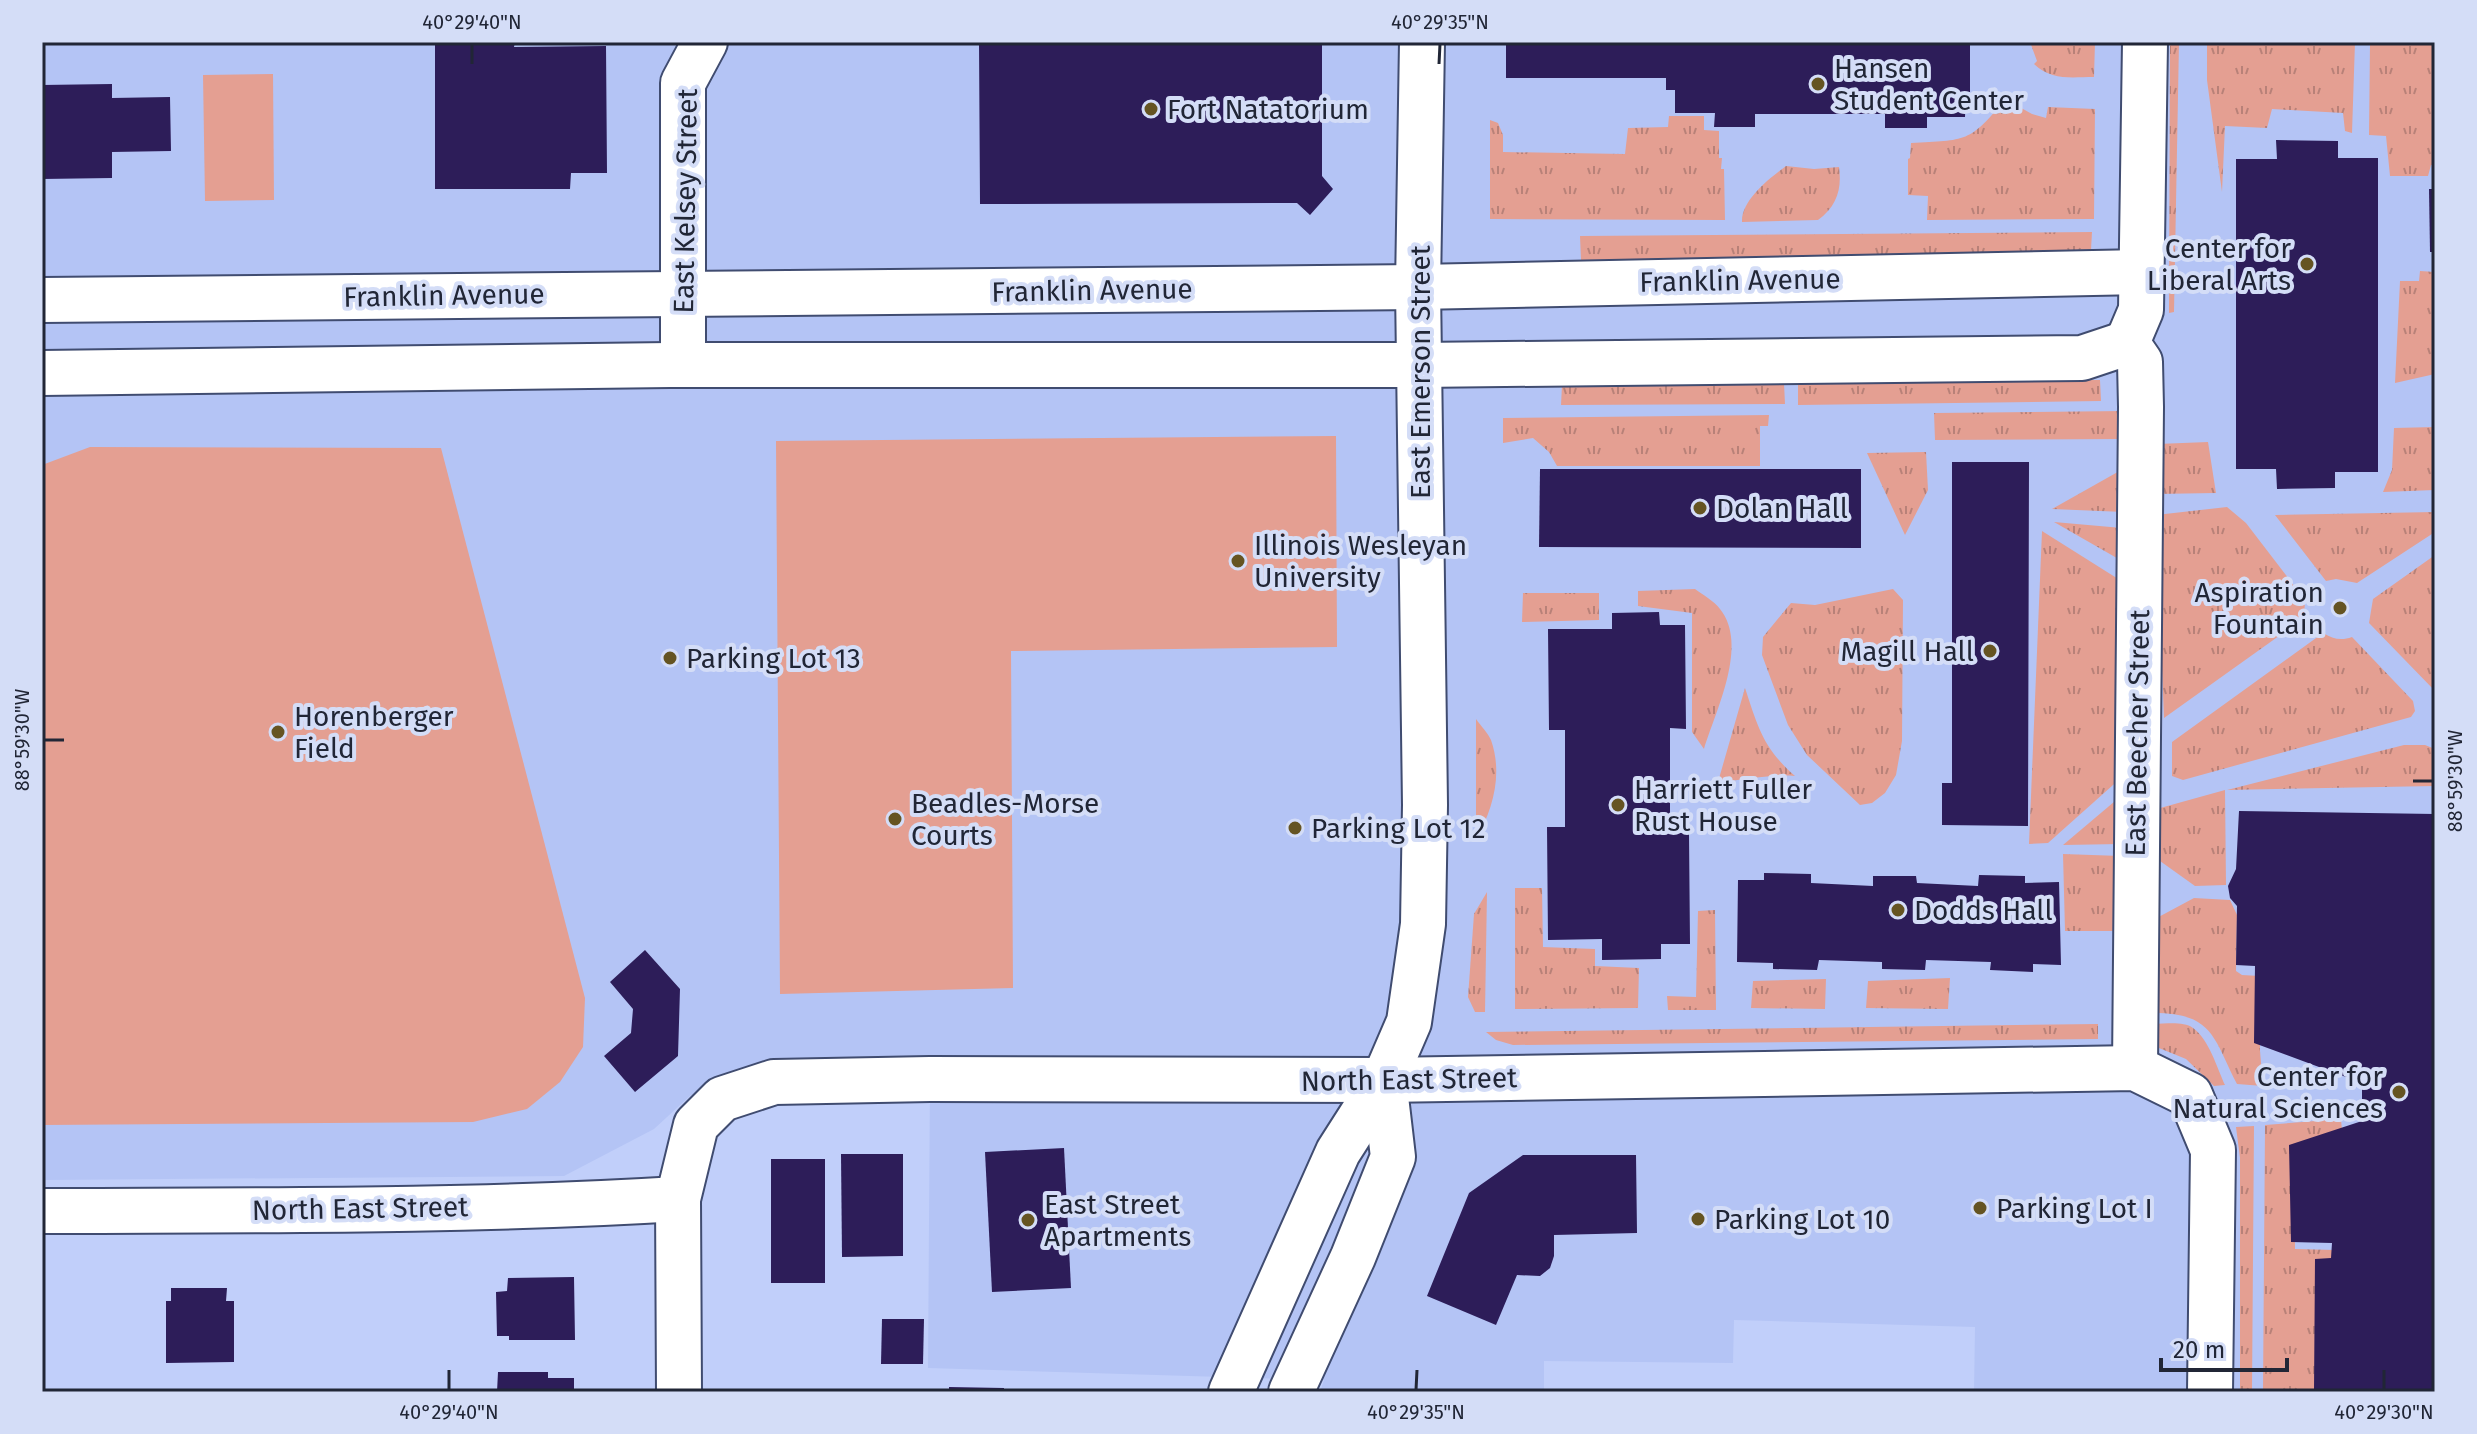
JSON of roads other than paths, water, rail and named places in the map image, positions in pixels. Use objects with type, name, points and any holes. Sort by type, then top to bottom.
[{"type":"street","name":"East Kelsey Street","points":[[683,365],[683,83],[705,42]]},
{"type":"street","name":"East Emerson Street","points":[[1231,1392],[1338,1152],[1384,1080],[1409,1022],[1423,924],[1425,805],[1418,287],[1422,42]]},
{"type":"street","points":[[42,373],[683,365],[1419,365],[2082,358],[2127,343],[2141,310],[2145,42]]},
{"type":"street","name":"Franklin Avenue","points":[[42,300],[1418,287],[2142,272]]},
{"type":"street","name":"East Beecher Street","points":[[2127,343],[2140,362],[2141,407],[2135,1068]]},
{"type":"street","points":[[2135,1068],[2190,1095],[2213,1150],[2210,1392]]},
{"type":"street","name":"North East Street","points":[[42,1211],[337,1210],[678,1199],[696,1125],[722,1099],[774,1082],[930,1079],[1384,1080],[2135,1068]]},
{"type":"street","name":"East Emerson Street","points":[[1291,1392],[1353,1257],[1393,1157],[1384,1080]]},
{"type":"street","points":[[678,1199],[679,1392]]},
{"type":"place","name":"Hansen Student Center","points":[[1818,84]]},
{"type":"place","name":"Fort Natatorium","points":[[1151,109]]},
{"type":"place","name":"Center for Liberal Arts","points":[[2307,264]]},
{"type":"place","name":"Dolan Hall","points":[[1700,508]]},
{"type":"place","name":"Illinois Wesleyan University","points":[[1238,561]]},
{"type":"place","name":"Aspiration Fountain","points":[[2340,608]]},
{"type":"place","name":"Magill Hall","points":[[1990,651]]},
{"type":"place","name":"Parking Lot 13","points":[[670,658]]},
{"type":"place","name":"Horenberger Field","points":[[278,732]]},
{"type":"place","name":"Harriett Fuller Rust House","points":[[1618,805]]},
{"type":"place","name":"Beadles-Morse Courts","points":[[895,819]]},
{"type":"place","name":"Parking Lot 12","points":[[1295,828]]},
{"type":"place","name":"Dodds Hall","points":[[1898,910]]},
{"type":"place","name":"Center for Natural Sciences","points":[[2399,1092]]},
{"type":"place","name":"Parking Lot I","points":[[1980,1208]]},
{"type":"place","name":"Parking Lot 10","points":[[1698,1219]]},
{"type":"place","name":"East Street Apartments","points":[[1028,1220]]}]
